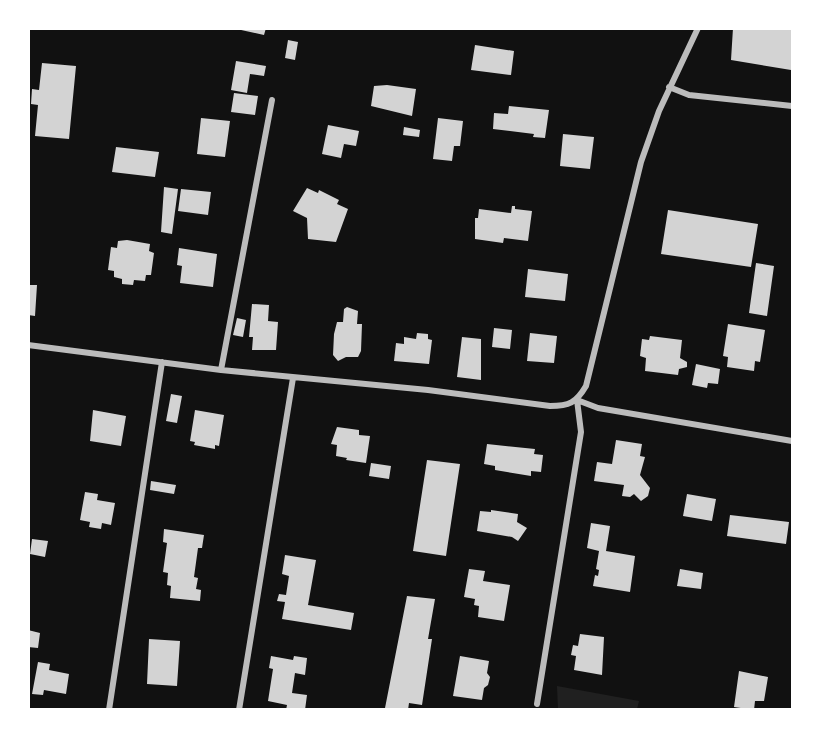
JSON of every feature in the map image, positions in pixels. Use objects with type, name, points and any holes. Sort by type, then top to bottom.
[{"type":"street","points":[[28,345],[221,370],[567,406],[577,400],[586,386],[641,162],[669,87],[698,28]]},
{"type":"street","points":[[669,87],[689,95],[792,106]]},
{"type":"street","points":[[221,370],[272,100]]},
{"type":"street","points":[[109,710],[162,362]]},
{"type":"street","points":[[239,710],[293,378]]},
{"type":"street","points":[[577,400],[598,408],[792,441]]},
{"type":"street","points":[[537,704],[581,432],[577,400]]},
{"type":"shaded area","points":[[557,686],[639,701],[637,709],[558,709]]},
{"type":"building","points":[[232,28],[266,28],[264,35]]},
{"type":"building","points":[[733,28],[792,30],[791,70],[731,60]]},
{"type":"building","points":[[288,40],[298,42],[295,60],[285,58]]},
{"type":"building","points":[[475,45],[514,51],[511,75],[471,70]]},
{"type":"building","points":[[236,61],[266,66],[264,76],[250,74],[247,93],[231,90]]},
{"type":"building","points":[[42,63],[76,66],[69,139],[35,136],[38,105],[31,104],[32,89],[39,90]]},
{"type":"building","points":[[387,85],[416,89],[412,116],[371,106],[374,86]]},
{"type":"building","points":[[234,93],[258,96],[255,115],[231,112]]},
{"type":"building","points":[[509,106],[549,110],[545,138],[533,137],[534,134],[493,129],[494,113],[508,114]]},
{"type":"building","points":[[201,118],[230,121],[225,157],[197,154]]},
{"type":"building","points":[[438,118],[463,121],[460,146],[454,146],[452,161],[433,159]]},
{"type":"building","points":[[328,125],[359,131],[356,146],[344,144],[341,158],[322,154]]},
{"type":"building","points":[[404,127],[420,130],[419,137],[403,135]]},
{"type":"building","points":[[563,134],[594,137],[590,169],[560,166]]},
{"type":"building","points":[[116,147],[159,152],[155,177],[112,172]]},
{"type":"building","points":[[164,187],[178,189],[172,234],[161,232]]},
{"type":"building","points":[[307,188],[318,193],[319,190],[339,200],[337,204],[348,209],[336,242],[308,239],[307,218],[293,211]]},
{"type":"building","points":[[181,189],[211,192],[208,215],[178,211]]},
{"type":"building","points":[[512,206],[515,206],[515,209],[532,211],[528,241],[504,238],[503,243],[475,239],[475,218],[478,218],[479,209],[511,213]]},
{"type":"building","points":[[668,210],[758,224],[751,267],[661,254]]},
{"type":"building","points":[[127,240],[150,244],[149,251],[154,253],[151,275],[146,275],[145,281],[134,280],[133,285],[122,284],[122,279],[114,277],[114,271],[108,270],[111,247],[117,248],[118,241]]},
{"type":"building","points":[[179,248],[217,254],[213,287],[180,283],[182,266],[177,265]]},
{"type":"building","points":[[756,263],[774,266],[767,316],[749,313]]},
{"type":"building","points":[[528,269],[568,274],[565,301],[525,297]]},
{"type":"building","points":[[28,285],[37,285],[35,316],[28,315]]},
{"type":"building","points":[[252,304],[269,305],[268,321],[278,322],[276,350],[252,350],[253,337],[249,337]]},
{"type":"building","points":[[347,307],[358,311],[357,324],[362,324],[361,351],[358,357],[346,357],[338,361],[333,355],[334,334],[337,322],[343,322],[344,309]]},
{"type":"building","points":[[237,318],[246,320],[243,337],[233,335]]},
{"type":"building","points":[[728,324],[765,330],[760,362],[755,361],[754,371],[727,367],[728,357],[723,356]]},
{"type":"building","points":[[494,328],[512,330],[510,349],[492,347]]},
{"type":"building","points":[[417,333],[428,334],[428,339],[432,340],[429,364],[394,361],[396,343],[404,344],[404,337],[416,339]]},
{"type":"building","points":[[530,333],[557,336],[554,363],[527,361]]},
{"type":"building","points":[[650,336],[682,340],[680,358],[687,362],[687,367],[679,369],[678,375],[645,371],[646,358],[640,356],[642,339],[649,340]]},
{"type":"building","points":[[462,337],[481,339],[481,380],[457,377]]},
{"type":"building","points":[[696,364],[720,369],[718,384],[708,383],[707,388],[692,385]]},
{"type":"building","points":[[171,394],[182,396],[177,423],[166,421]]},
{"type":"building","points":[[93,410],[126,416],[121,446],[90,441]]},
{"type":"building","points":[[195,410],[224,415],[219,446],[215,445],[215,449],[194,445],[195,442],[190,441]]},
{"type":"building","points":[[337,427],[359,430],[359,435],[370,436],[366,463],[336,456],[337,445],[331,444]]},
{"type":"building","points":[[616,440],[642,444],[640,456],[645,457],[640,475],[650,488],[648,496],[641,501],[634,494],[630,497],[622,496],[624,485],[594,481],[597,462],[612,464]]},
{"type":"building","points":[[487,444],[535,449],[534,454],[543,455],[541,472],[531,471],[531,476],[495,470],[495,466],[484,464]]},
{"type":"building","points":[[427,460],[460,464],[446,556],[413,551]]},
{"type":"building","points":[[371,463],[391,466],[389,479],[369,476]]},
{"type":"building","points":[[151,481],[176,485],[174,494],[150,490]]},
{"type":"building","points":[[85,492],[98,494],[97,500],[115,503],[111,525],[102,523],[101,529],[89,527],[90,522],[80,520]]},
{"type":"building","points":[[687,494],[716,499],[712,521],[683,516]]},
{"type":"building","points":[[491,510],[518,514],[517,522],[527,528],[518,541],[512,537],[477,531],[480,511],[491,512]]},
{"type":"building","points":[[730,515],[789,522],[786,544],[727,536]]},
{"type":"building","points":[[591,523],[610,526],[606,551],[635,556],[630,592],[593,586],[595,575],[598,576],[599,570],[596,569],[599,551],[587,548]]},
{"type":"building","points":[[164,529],[204,535],[202,548],[198,548],[194,577],[198,578],[196,589],[201,590],[200,601],[170,598],[171,586],[167,585],[168,573],[163,572],[167,543],[163,542]]},
{"type":"building","points":[[32,539],[48,541],[45,557],[30,554]]},
{"type":"building","points":[[285,555],[316,560],[308,605],[354,613],[351,630],[282,619],[285,602],[277,601],[279,594],[286,595],[289,576],[282,574]]},
{"type":"building","points":[[469,569],[485,571],[483,581],[510,585],[504,621],[478,617],[479,606],[474,605],[475,599],[464,597]]},
{"type":"building","points":[[680,569],[703,573],[701,589],[677,586]]},
{"type":"building","points":[[407,596],[435,599],[428,639],[432,639],[422,705],[409,703],[408,710],[388,710],[385,708]]},
{"type":"building","points":[[28,630],[40,633],[38,648],[28,647]]},
{"type":"building","points":[[580,634],[604,637],[602,675],[574,670],[576,656],[571,655],[573,645],[578,646]]},
{"type":"building","points":[[149,639],[180,641],[177,686],[147,684]]},
{"type":"building","points":[[271,656],[293,660],[294,656],[307,658],[305,675],[295,673],[292,693],[307,695],[305,710],[286,710],[287,705],[268,701],[273,669],[269,668]]},
{"type":"building","points":[[460,656],[489,661],[487,673],[490,677],[488,685],[484,688],[482,700],[453,696]]},
{"type":"building","points":[[38,662],[50,664],[49,670],[69,674],[66,694],[44,690],[43,695],[32,694]]},
{"type":"building","points":[[739,671],[768,677],[764,701],[755,701],[754,710],[734,707]]}]
